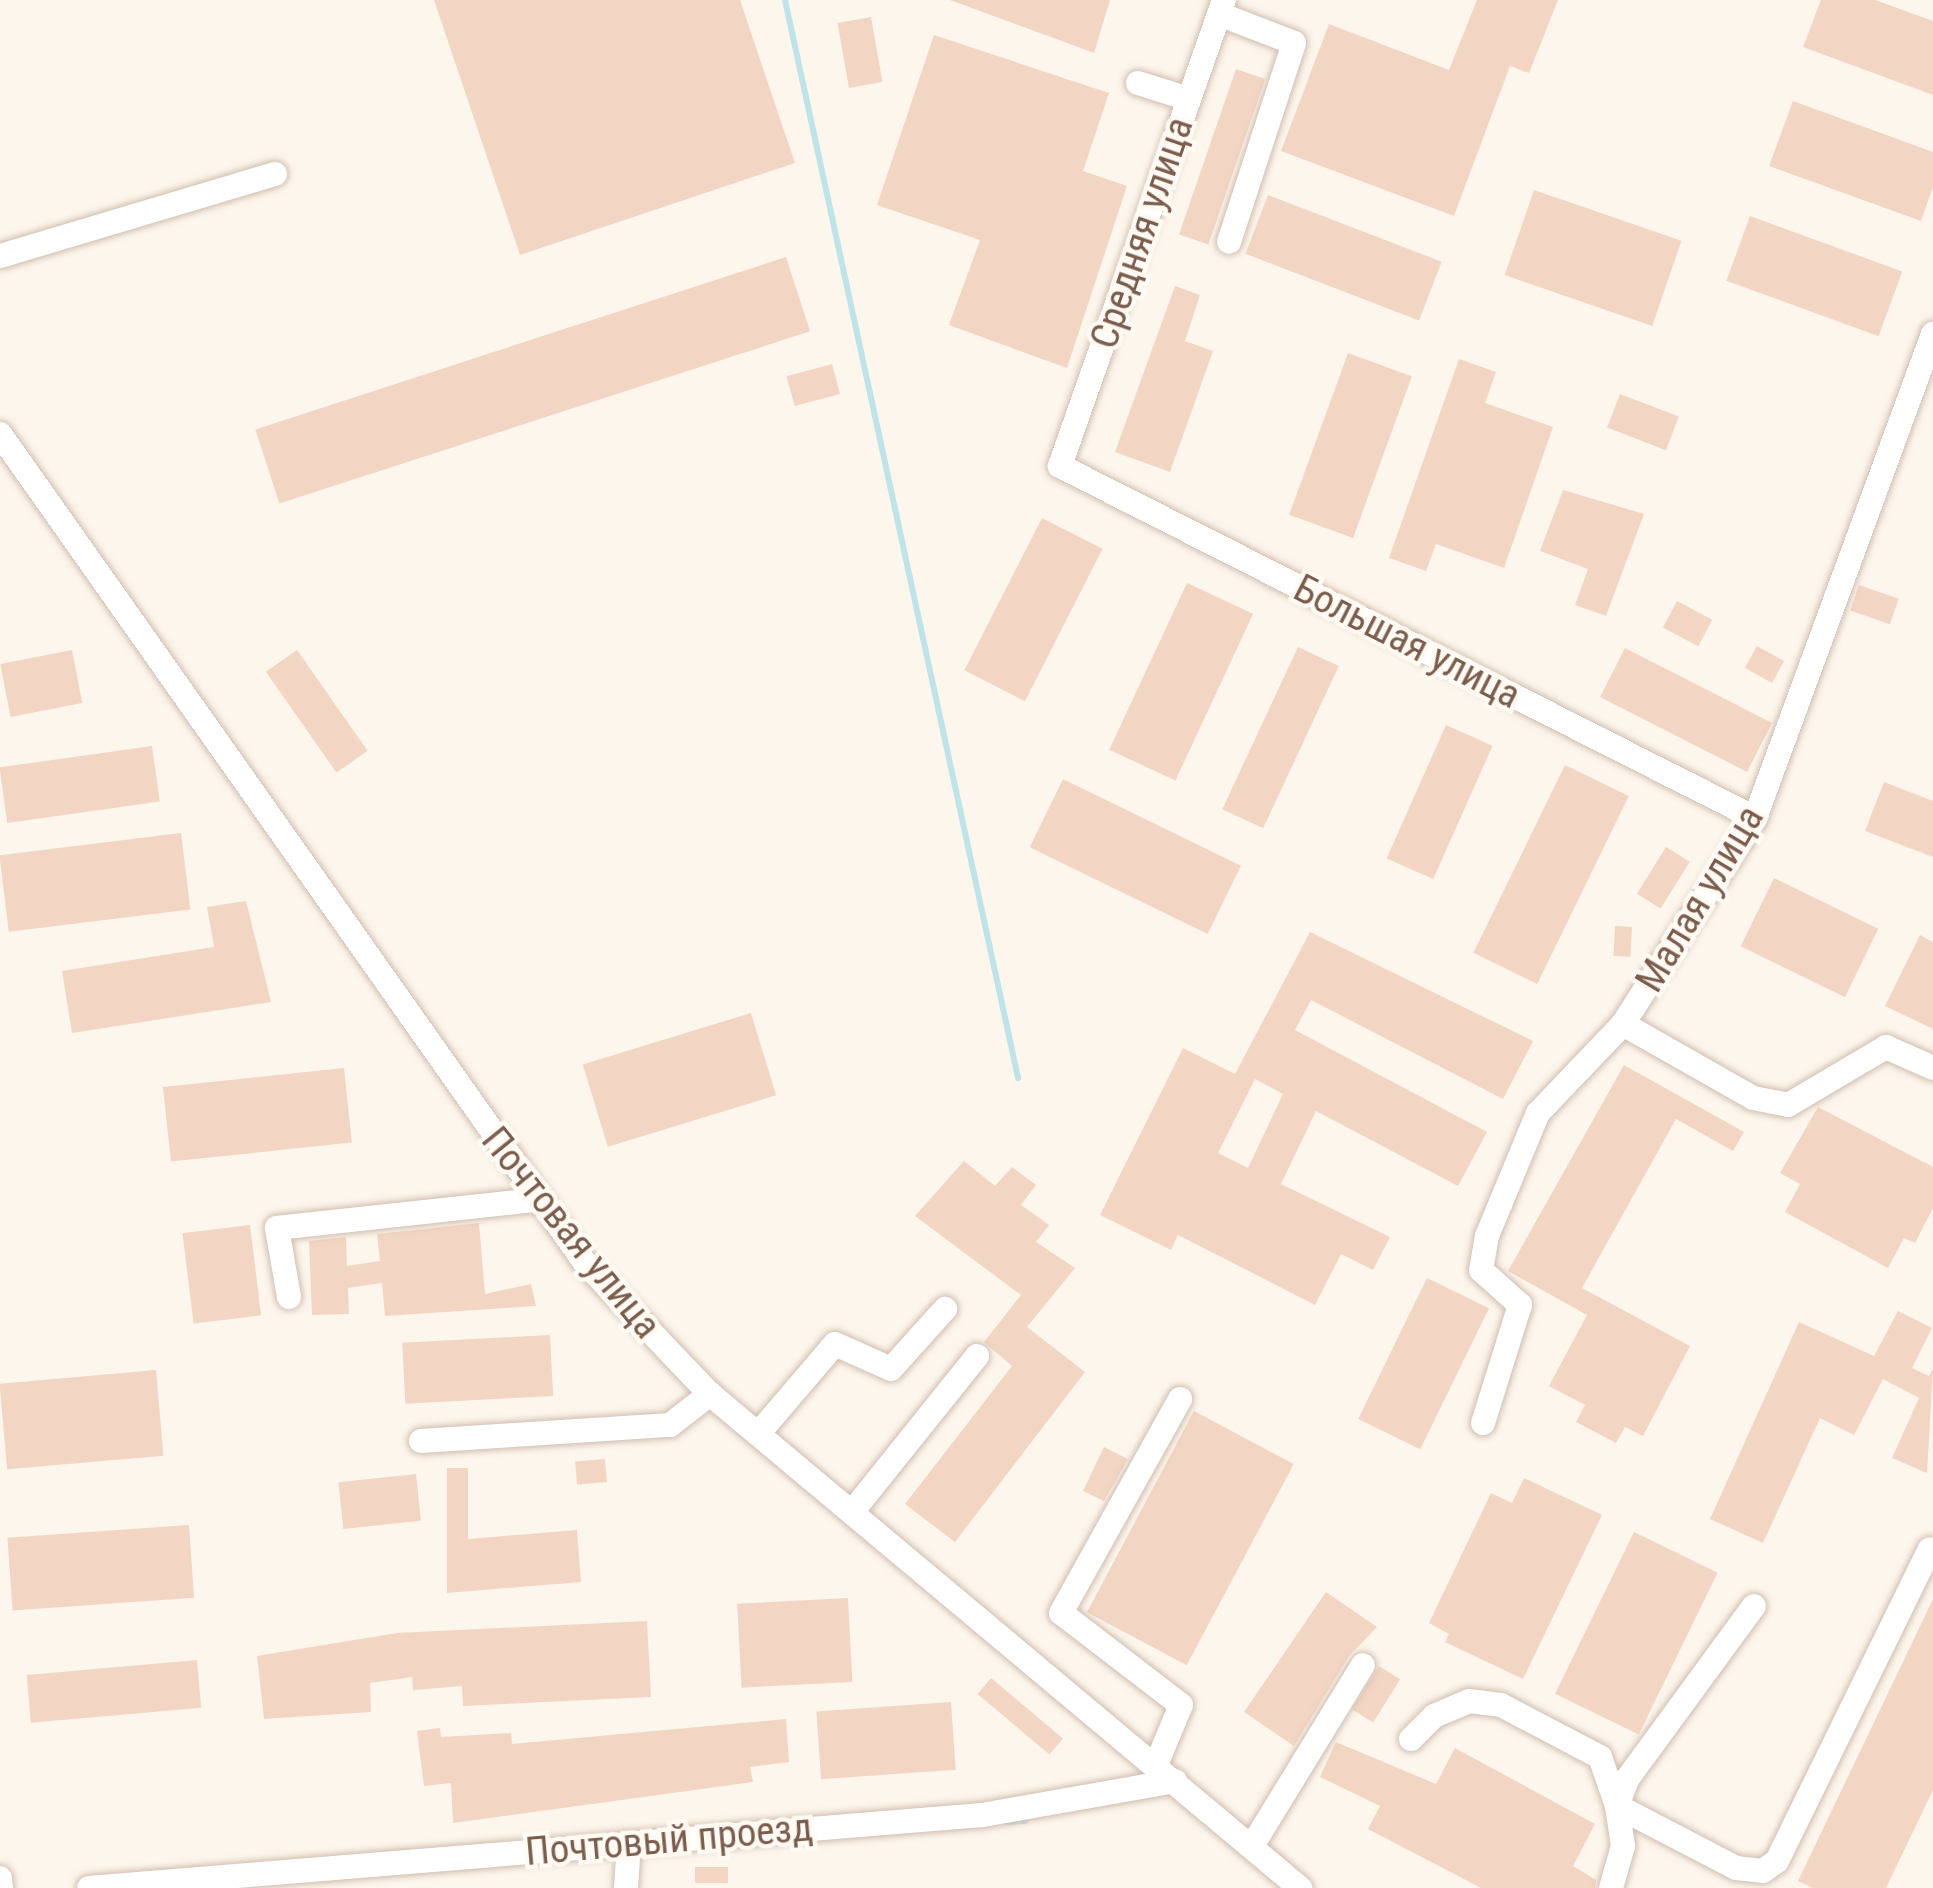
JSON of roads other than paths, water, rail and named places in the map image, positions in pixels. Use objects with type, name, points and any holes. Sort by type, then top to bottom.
[{"type":"street","name":"Средняя улица","points":[[1060,466],[1221,7]]},
{"type":"street","points":[[1221,7],[1294,43],[1229,242]]},
{"type":"street","points":[[1138,82],[1189,99]]},
{"type":"street","points":[[0,256],[275,174]]},
{"type":"street","name":"Малая улица","points":[[1483,1423],[1520,1305],[1480,1270],[1487,1236],[1538,1113],[1623,1024],[1755,818],[1933,334]]},
{"type":"street","name":"Почтовая улица","points":[[0,434],[536,1200],[710,1394],[1300,1888]]},
{"type":"street","name":"Большая улица","points":[[1060,466],[1755,818]]},
{"type":"street","points":[[1623,1024],[1753,1098],[1788,1105],[1886,1047],[1933,1068]]},
{"type":"street","points":[[289,1297],[277,1228],[536,1200]]},
{"type":"street","points":[[758,1434],[835,1344],[891,1369],[945,1309]]},
{"type":"street","points":[[852,1512],[977,1356]]},
{"type":"street","points":[[421,1441],[670,1425],[710,1394]]},
{"type":"street","points":[[1165,1773],[1180,1705],[1061,1613],[1180,1399]]},
{"type":"street","points":[[1617,1806],[1736,1868],[1763,1871],[1777,1862],[1930,1549]]},
{"type":"street","points":[[1617,1806],[1628,1778],[1754,1606]]},
{"type":"street","points":[[1252,1846],[1363,1665]]},
{"type":"street","points":[[1411,1739],[1434,1716],[1468,1701],[1502,1705],[1600,1757],[1617,1806],[1623,1846],[1611,1888]]},
{"type":"street","name":"Почтовый проезд","points":[[89,1888],[262,1881],[629,1843],[982,1815],[1165,1773]]},
{"type":"street","points":[[626,1888],[629,1843]]},
{"type":"street","points":[[0,1878],[1,1888]]},
{"type":"waterway","points":[[785,0],[1018,1078]]},
{"type":"waterway","points":[[1008,1822],[1025,1821]]}]
